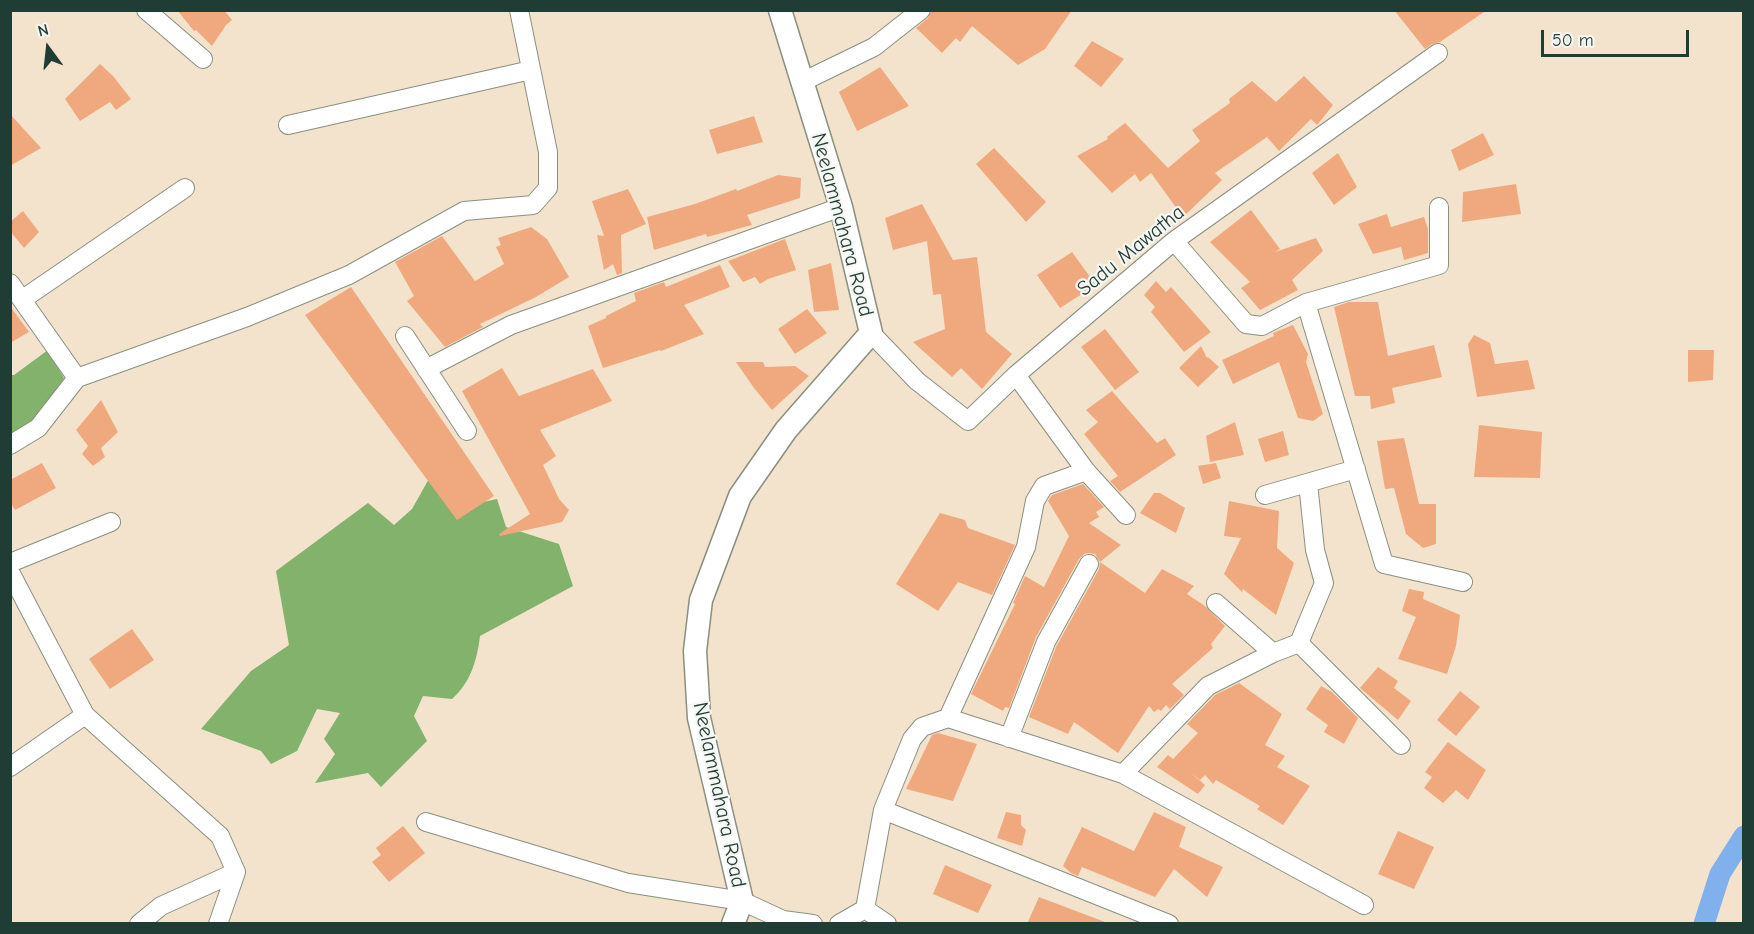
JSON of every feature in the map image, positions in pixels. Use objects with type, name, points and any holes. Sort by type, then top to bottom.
[{"type":"street","points":[[146,10],[203,59]]},
{"type":"street","points":[[10,445],[38,428],[76,378],[247,317],[349,275],[464,211],[533,205],[548,188],[548,152],[519,10]]},
{"type":"street","name":"Neelammahara Road","points":[[733,924],[742,901],[699,718],[695,651],[701,600],[740,496],[786,430],[871,333],[841,207],[780,10]]},
{"type":"street","points":[[802,81],[874,47],[921,10]]},
{"type":"street","name":"Sadu Mawatha","points":[[871,333],[917,381],[968,421],[1016,375],[1174,242],[1438,53]]},
{"type":"street","points":[[288,125],[531,70]]},
{"type":"street","points":[[23,299],[185,188]]},
{"type":"street","points":[[426,369],[511,325],[841,207]]},
{"type":"street","points":[[1174,242],[1246,324],[1262,326],[1306,303],[1439,266],[1439,207]]},
{"type":"street","points":[[10,283],[76,378]]},
{"type":"street","points":[[1306,303],[1384,564],[1462,582]]},
{"type":"street","points":[[405,336],[467,431]]},
{"type":"street","points":[[1016,375],[1086,471],[1126,515]]},
{"type":"street","points":[[1265,495],[1356,469]]},
{"type":"street","points":[[948,718],[1026,547],[1035,501],[1044,486],[1086,471]]},
{"type":"street","points":[[1123,774],[1208,686],[1299,643],[1324,583],[1315,550],[1308,483]]},
{"type":"street","points":[[10,563],[111,522]]},
{"type":"street","points":[[1009,738],[1046,642],[1089,564]]},
{"type":"street","points":[[10,572],[85,715],[220,836],[236,872],[218,924]]},
{"type":"street","points":[[1216,603],[1274,653]]},
{"type":"street","points":[[1299,643],[1401,745]]},
{"type":"street","points":[[10,767],[85,715]]},
{"type":"street","points":[[839,924],[865,909],[883,810],[912,739],[922,727],[948,718],[1123,774],[1364,905]]},
{"type":"street","points":[[883,810],[1169,924]]},
{"type":"street","points":[[426,822],[628,883],[742,901],[783,920],[813,924]]},
{"type":"street","points":[[139,924],[161,906],[236,872]]},
{"type":"street","points":[[865,909],[887,924]]},
{"type":"green space","points":[[48,350],[64,378],[31,427],[11,441],[11,375]]},
{"type":"green space","points":[[430,477],[455,508],[497,499],[506,527],[559,544],[573,586],[480,636],[472,670],[459,692],[452,699],[423,696],[414,716],[427,741],[381,787],[368,773],[315,783],[335,754],[324,739],[340,713],[317,709],[297,751],[271,764],[261,751],[201,729],[251,671],[289,645],[276,571],[368,503],[394,525],[412,509]]},
{"type":"building","points":[[177,10],[224,10],[232,20],[212,46],[196,30],[194,31]]},
{"type":"building","points":[[932,10],[1072,10],[1045,49],[1018,65],[972,26],[960,42],[956,38],[942,53],[916,28],[928,18]]},
{"type":"building","points":[[1394,10],[1487,10],[1440,42],[1425,49]]},
{"type":"building","points":[[1092,41],[1124,59],[1101,87],[1074,66]]},
{"type":"building","points":[[100,64],[131,99],[116,110],[110,102],[80,121],[65,99]]},
{"type":"building","points":[[880,67],[909,106],[857,131],[839,92]]},
{"type":"building","points":[[1304,76],[1333,105],[1318,124],[1311,119],[1279,151],[1267,137],[1215,173],[1222,180],[1183,217],[1151,173],[1140,182],[1135,174],[1112,193],[1077,156],[1108,139],[1107,137],[1125,123],[1168,168],[1200,141],[1192,130],[1230,103],[1229,99],[1252,81],[1276,102]]},
{"type":"building","points":[[10,114],[41,148],[10,166]]},
{"type":"building","points":[[754,116],[763,142],[717,154],[709,130]]},
{"type":"building","points":[[1483,133],[1494,155],[1459,171],[1451,150]]},
{"type":"building","points":[[994,148],[1046,202],[1026,222],[976,164]]},
{"type":"building","points":[[1338,153],[1357,187],[1334,205],[1312,173]]},
{"type":"building","points":[[778,175],[801,178],[800,198],[747,215],[752,225],[707,237],[706,234],[654,250],[647,217],[695,204],[736,189],[737,191]]},
{"type":"building","points":[[1516,184],[1521,214],[1462,222],[1463,192]]},
{"type":"building","points":[[628,189],[646,224],[621,235],[622,273],[617,275],[613,264],[604,270],[597,235],[604,236],[592,201]]},
{"type":"building","points":[[922,204],[953,260],[977,257],[986,332],[1012,354],[982,389],[961,368],[952,377],[913,342],[945,329],[941,294],[933,295],[927,241],[893,250],[885,218]]},
{"type":"building","points":[[1251,210],[1280,249],[1275,252],[1316,238],[1323,251],[1292,280],[1298,290],[1260,310],[1241,288],[1250,282],[1210,242]]},
{"type":"building","points":[[23,211],[39,232],[24,248],[10,231],[10,222]]},
{"type":"building","points":[[1387,214],[1391,227],[1424,217],[1428,229],[1428,253],[1404,260],[1401,247],[1373,254],[1358,224]]},
{"type":"building","points":[[531,227],[547,239],[569,277],[536,297],[480,324],[483,327],[445,347],[407,301],[414,296],[395,262],[442,236],[475,281],[504,264],[496,247],[501,245],[498,238]]},
{"type":"building","points":[[785,239],[796,270],[760,284],[755,277],[743,282],[728,261]]},
{"type":"building","points":[[1072,252],[1096,285],[1060,308],[1037,275]]},
{"type":"building","points":[[831,263],[839,310],[814,312],[808,270]]},
{"type":"building","points":[[720,265],[730,287],[684,305],[704,334],[661,351],[603,368],[588,326],[636,301],[634,293],[664,282],[666,287]]},
{"type":"building","points":[[1156,281],[1166,292],[1171,287],[1211,332],[1184,352],[1151,312],[1155,307],[1144,295]]},
{"type":"building","points":[[351,287],[494,496],[457,520],[305,315]]},
{"type":"building","points":[[1349,302],[1378,302],[1388,356],[1434,345],[1442,377],[1392,388],[1395,403],[1371,409],[1370,396],[1355,396],[1334,307]]},
{"type":"building","points":[[10,306],[29,332],[10,343]]},
{"type":"building","points":[[807,309],[827,333],[795,354],[778,329]]},
{"type":"building","points":[[1293,325],[1308,354],[1306,362],[1323,414],[1313,421],[1298,418],[1279,362],[1233,384],[1222,360]]},
{"type":"building","points":[[1105,329],[1139,372],[1115,390],[1081,347]]},
{"type":"building","points":[[1474,335],[1490,343],[1495,364],[1528,360],[1535,389],[1477,397],[1468,344]]},
{"type":"building","points":[[1201,346],[1207,358],[1219,367],[1198,387],[1179,368]]},
{"type":"building","points":[[1688,350],[1714,350],[1713,380],[1688,382]]},
{"type":"building","points":[[736,362],[763,362],[765,367],[795,366],[809,376],[772,410]]},
{"type":"building","points":[[502,368],[519,396],[593,369],[612,401],[540,430],[556,456],[543,465],[559,499],[569,510],[562,522],[500,536],[499,534],[530,514],[462,391]]},
{"type":"building","points":[[1112,391],[1157,443],[1165,438],[1176,455],[1120,492],[1110,481],[1118,476],[1084,434],[1098,422],[1086,410]]},
{"type":"building","points":[[101,400],[118,432],[101,448],[105,457],[93,466],[82,454],[88,446],[76,430]]},
{"type":"building","points":[[1235,422],[1244,455],[1210,462],[1206,436]]},
{"type":"building","points":[[1479,425],[1542,432],[1540,478],[1474,477]]},
{"type":"building","points":[[1283,431],[1289,455],[1265,462],[1258,439]]},
{"type":"building","points":[[1404,438],[1419,504],[1436,504],[1436,544],[1423,548],[1406,534],[1394,488],[1385,489],[1377,441]]},
{"type":"building","points":[[42,463],[56,488],[15,510],[10,502],[10,480]]},
{"type":"building","points":[[1216,463],[1221,478],[1203,484],[1198,466]]},
{"type":"building","points":[[1083,484],[1104,507],[1096,512],[1099,517],[1089,523],[1121,545],[1100,562],[1095,554],[1089,553],[1079,559],[1036,637],[1009,708],[1005,707],[1003,711],[971,694],[1015,604],[1013,603],[1025,576],[1044,587],[1069,536],[1048,501],[1052,495]]},
{"type":"building","points":[[1154,493],[1160,493],[1185,508],[1176,533],[1140,513]]},
{"type":"building","points":[[1229,501],[1279,511],[1277,548],[1294,563],[1276,615],[1243,589],[1242,592],[1224,574],[1241,538],[1224,536]]},
{"type":"building","points":[[940,513],[965,520],[968,528],[1015,545],[992,595],[958,582],[938,611],[896,584]]},
{"type":"building","points":[[1100,562],[1145,593],[1162,569],[1194,586],[1187,594],[1205,606],[1225,626],[1211,644],[1213,648],[1172,684],[1184,695],[1170,709],[1166,705],[1161,711],[1158,709],[1154,712],[1149,706],[1118,753],[1074,722],[1068,734],[1029,717],[1056,647],[1099,569]]},
{"type":"building","points":[[1409,589],[1424,592],[1423,599],[1460,615],[1456,646],[1447,674],[1398,659],[1416,617],[1402,611]]},
{"type":"building","points":[[132,629],[154,660],[110,689],[89,659]]},
{"type":"building","points":[[1378,667],[1398,681],[1394,688],[1411,701],[1398,720],[1360,688]]},
{"type":"building","points":[[1239,683],[1282,714],[1265,745],[1285,756],[1277,767],[1310,786],[1283,825],[1257,809],[1260,806],[1216,780],[1213,784],[1205,775],[1200,780],[1189,771],[1205,785],[1198,794],[1157,767],[1168,755],[1173,759],[1198,733],[1187,724],[1215,695]]},
{"type":"building","points":[[1321,686],[1332,692],[1358,718],[1344,744],[1324,732],[1328,725],[1306,709]]},
{"type":"building","points":[[1460,691],[1480,707],[1456,736],[1437,720]]},
{"type":"building","points":[[938,733],[977,744],[953,801],[906,789],[932,735]]},
{"type":"building","points":[[1448,742],[1486,770],[1468,800],[1456,790],[1443,803],[1424,788],[1432,777],[1425,772]]},
{"type":"building","points":[[1006,812],[1021,815],[1021,825],[1026,830],[1022,846],[997,838]]},
{"type":"building","points":[[1154,812],[1186,827],[1179,847],[1223,867],[1207,897],[1174,869],[1155,897],[1082,867],[1078,876],[1063,866],[1082,827],[1134,851]]},
{"type":"building","points":[[403,826],[425,853],[389,882],[372,862],[381,855],[376,848]]},
{"type":"building","points":[[1398,831],[1434,847],[1414,889],[1378,874]]},
{"type":"building","points":[[945,865],[992,885],[978,913],[933,894]]},
{"type":"building","points":[[1039,897],[1105,922],[1105,924],[1027,924]]},
{"type":"waterway","points":[[1704,924],[1720,874],[1744,836]]}]
